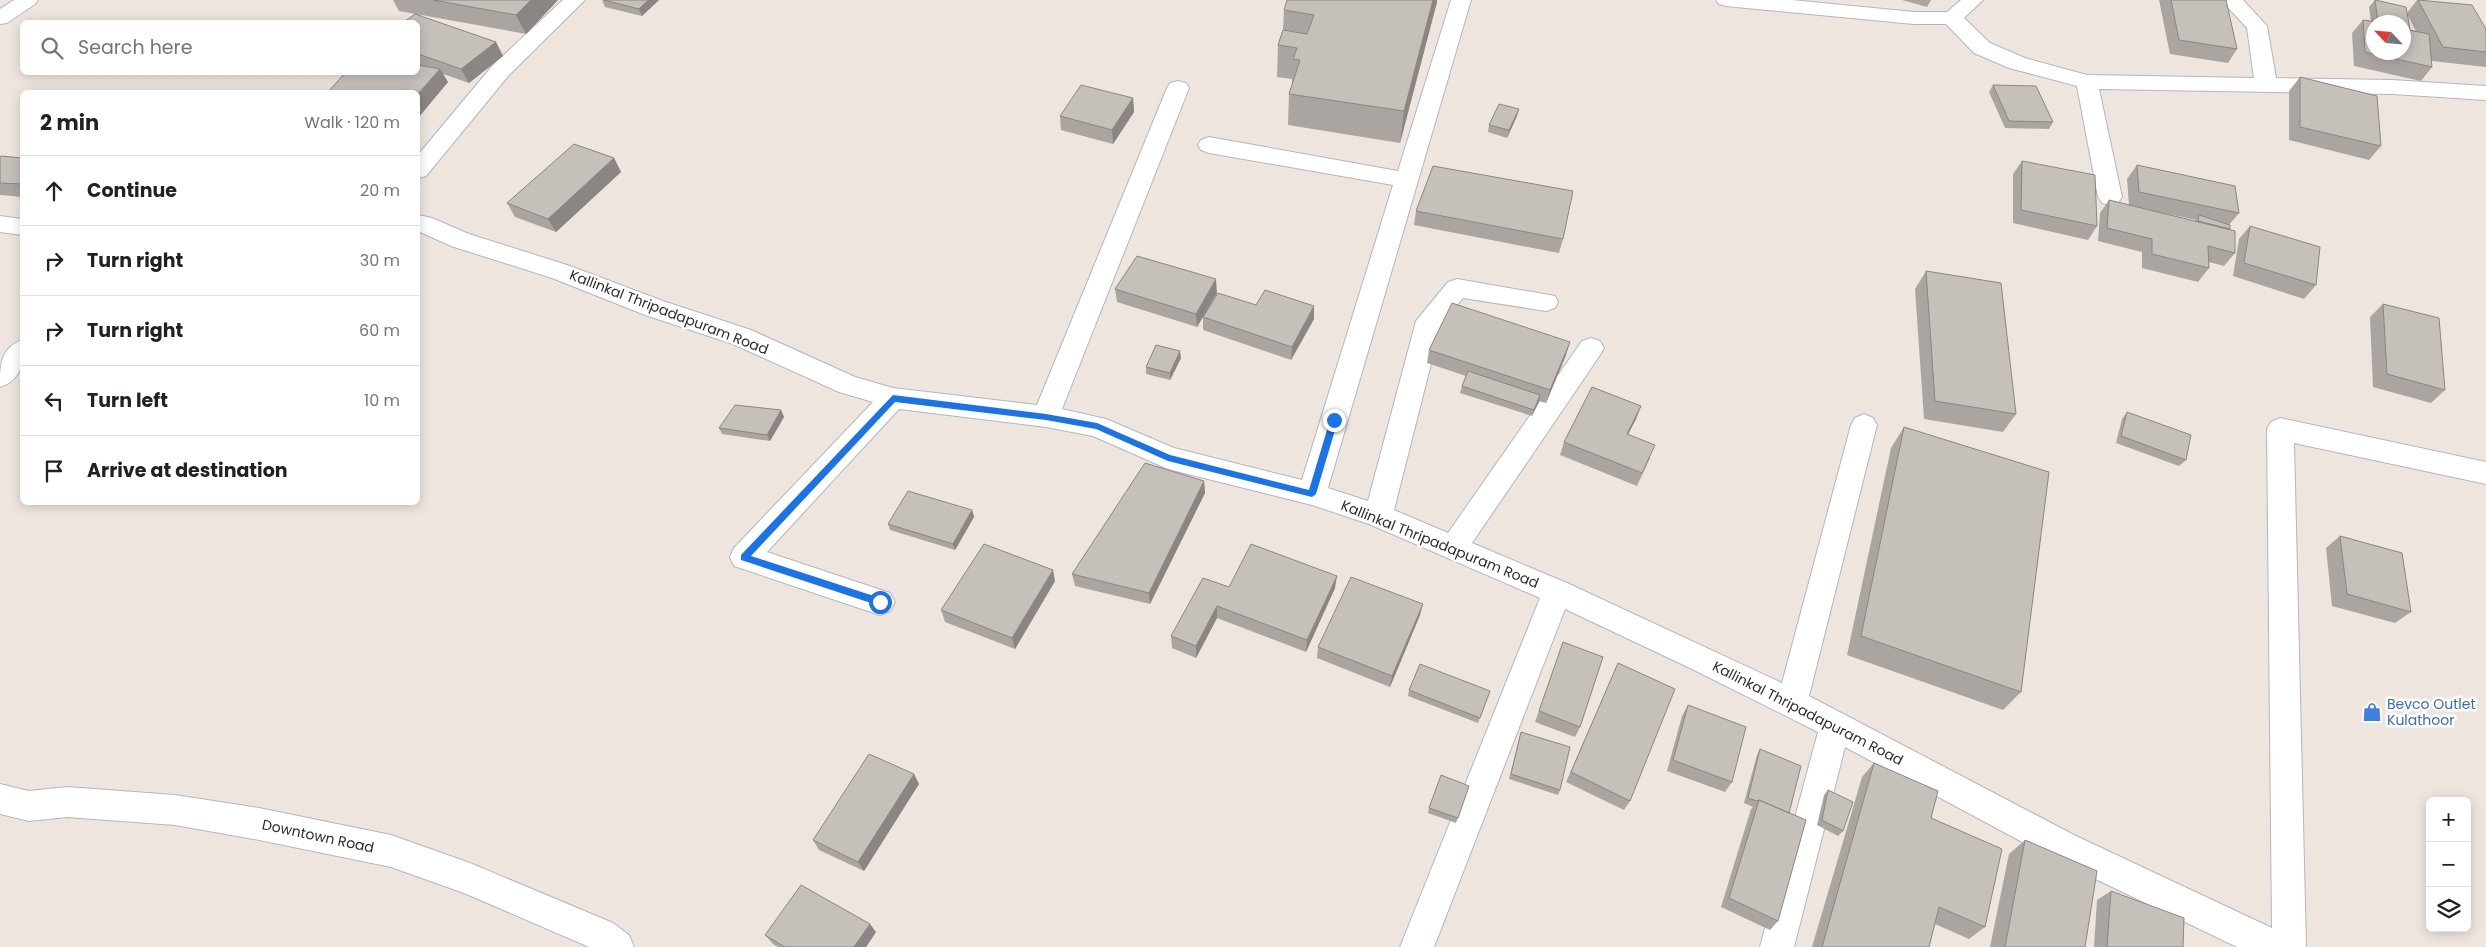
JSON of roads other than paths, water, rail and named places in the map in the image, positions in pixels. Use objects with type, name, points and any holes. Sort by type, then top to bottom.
[{"type":"street","points":[[0,18],[28,0]]},
{"type":"street","points":[[420,168],[501,70],[575,0]]},
{"type":"street","points":[[1312,494],[1461,0]]},
{"type":"street","points":[[1726,0],[1914,18],[1952,18],[1973,0]]},
{"type":"street","points":[[2230,0],[2257,26],[2266,84]]},
{"type":"street","points":[[1952,18],[1982,48],[2017,63],[2088,82],[2392,87],[2486,93]]},
{"type":"street","points":[[2088,82],[2110,197]]},
{"type":"street","points":[[1046,417],[1178,88]]},
{"type":"street","points":[[1210,144],[1406,180]]},
{"type":"street","name":"Kallinkal Thripadapuram Road","points":[[420,223],[460,240],[561,272],[654,308],[742,337],[848,385],[893,398],[1046,417],[1097,426],[1168,458],[1312,494],[1378,516],[1557,592],[1792,703],[2064,847],[2275,947]]},
{"type":"street","points":[[0,224],[20,227]]},
{"type":"street","points":[[1378,516],[1429,321],[1457,288],[1546,302]]},
{"type":"street","points":[[1454,547],[1591,348]]},
{"type":"street","points":[[0,377],[20,352]]},
{"type":"street","points":[[880,602],[744,557],[893,398]]},
{"type":"street","points":[[1792,703],[1864,425]]},
{"type":"street","points":[[2289,947],[2280,429],[2486,473]]},
{"type":"street","points":[[1417,947],[1557,592]]},
{"type":"street","points":[[1777,947],[1836,726]]},
{"type":"street","name":"Downtown Road","points":[[0,798],[29,806],[66,802],[175,810],[259,824],[391,851],[470,879],[523,903],[546,910],[601,935],[617,947]]},
{"type":"place","name":"Bevco Outlet Kulathoor","points":[[2372,712]]}]
